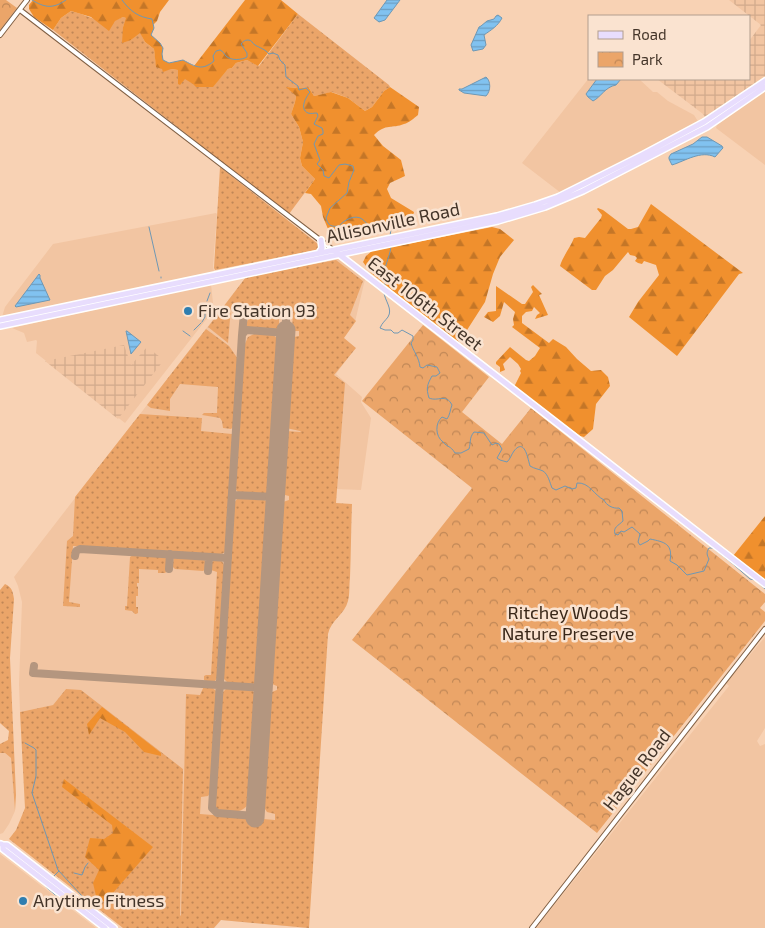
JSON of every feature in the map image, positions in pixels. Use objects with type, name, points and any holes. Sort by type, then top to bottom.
[{"type":"main road","name":"Allisonville Road","points":[[0,320],[333,250],[384,242],[509,213],[558,197],[642,155],[704,122],[765,81]]},
{"type":"main road","name":"Allisonville Road","points":[[398,239],[514,217],[562,201],[707,126],[765,87]]},
{"type":"main road","points":[[319,253],[322,247],[321,240]]},
{"type":"main road","name":"Allisonville Road","points":[[0,326],[338,254],[384,242]]},
{"type":"main road","name":"East 106th Street","points":[[333,250],[765,584]]},
{"type":"main road","points":[[354,266],[350,256],[356,250]]},
{"type":"main road","points":[[1,844],[4,849],[104,928]]},
{"type":"main road","points":[[1,844],[7,845],[114,928]]},
{"type":"street","points":[[0,35],[26,2]]},
{"type":"street","name":"East 106th Street","points":[[20,10],[333,250]]},
{"type":"street","name":"Hague Road","points":[[532,928],[765,629]]},
{"type":"shaded area","points":[[729,0],[765,0],[765,76],[705,117],[658,80],[750,80],[750,40],[761,25]]},
{"type":"shaded area","points":[[588,79],[640,80],[653,92],[657,92],[668,101],[694,115],[699,123],[643,152],[640,151],[630,159],[601,173],[590,176],[588,180],[561,193],[522,163]]},
{"type":"shaded area","points":[[765,90],[765,165],[716,128],[717,125]]},
{"type":"shaded area","points":[[216,213],[214,272],[2,317],[5,307],[53,244]]},
{"type":"shaded area","points":[[338,259],[365,279],[355,322],[343,338],[355,348],[336,374],[362,397],[361,402],[371,418],[361,490],[335,489],[307,928],[180,916],[183,769],[66,689],[53,705],[20,712],[19,684],[22,602],[14,577],[246,277]]},
{"type":"shaded area","points":[[211,284],[212,312],[125,423],[36,353],[36,340],[27,342],[24,333],[12,328]]},
{"type":"shaded area","points":[[124,345],[131,365],[147,347],[164,360],[118,419],[45,361]]},
{"type":"shaded area","points":[[765,637],[765,728],[757,741],[760,746],[765,744],[765,928],[536,928],[729,686],[726,683]]},
{"type":"shaded area","points":[[0,753],[5,753],[11,758],[15,811],[9,824],[3,833],[0,834]]},
{"type":"shaded area","points":[[0,854],[96,928],[0,928]]},
{"type":"green space","points":[[0,0],[6,0],[17,8],[0,30]]},
{"type":"green space","points":[[33,0],[169,0],[153,25],[154,28],[151,35],[163,48],[163,60],[169,63],[183,60],[194,66],[245,0],[281,0],[298,14],[258,66],[247,60],[236,63],[232,68],[228,69],[213,87],[196,87],[185,79],[180,85],[178,84],[178,70],[171,69],[163,72],[162,69],[156,67],[154,49],[145,42],[140,33],[131,40],[122,43],[123,27],[126,18],[123,17],[115,21],[109,31],[91,17],[71,11],[61,18],[53,30],[34,17],[29,9],[29,5]]},
{"type":"green space","points":[[71,11],[102,21],[127,18],[123,27],[131,40],[140,32],[145,42],[154,49],[156,64],[178,70],[193,83],[212,87],[236,63],[247,60],[259,66],[298,14],[390,87],[384,91],[372,107],[365,111],[348,98],[332,92],[314,96],[309,88],[287,87],[296,96],[291,114],[299,127],[303,142],[300,158],[302,166],[315,179],[289,214],[53,30],[61,18]]},
{"type":"green space","points":[[286,87],[309,88],[314,96],[331,92],[348,98],[365,111],[372,107],[384,91],[390,87],[419,107],[418,115],[410,122],[382,129],[374,135],[383,146],[401,160],[405,176],[390,183],[387,189],[391,198],[414,212],[410,226],[341,241],[337,232],[328,229],[321,206],[311,194],[305,193],[315,179],[302,166],[300,158],[303,142],[299,127],[291,114],[296,96]]},
{"type":"green space","points":[[220,167],[318,244],[319,247],[316,250],[215,270]]},
{"type":"green space","points":[[651,204],[743,273],[739,274],[677,356],[629,317],[659,275],[656,265],[644,261],[642,264],[638,263],[635,261],[637,258],[628,252],[613,270],[605,276],[596,290],[592,290],[560,266],[574,238],[585,238],[601,218],[602,215],[598,208],[628,229],[631,229],[638,227]]},
{"type":"green space","points":[[492,227],[500,229],[514,240],[500,257],[485,302],[460,341],[455,342],[371,273],[363,262],[372,251]]},
{"type":"green space","points":[[336,260],[363,281],[350,315],[356,321],[344,338],[356,348],[334,375],[345,383],[336,503],[352,504],[350,578],[348,601],[328,634],[309,928],[221,920],[214,928],[123,928],[9,839],[16,830],[25,808],[20,712],[53,705],[66,689],[81,690],[183,769],[180,916],[186,694],[200,695],[204,686],[212,687],[217,692],[211,792],[208,796],[201,797],[200,814],[275,820],[275,814],[267,812],[262,804],[269,695],[277,690],[277,686],[270,681],[281,505],[289,500],[289,496],[285,495],[282,490],[285,431],[301,432],[286,428],[291,341],[294,337],[299,336],[299,331],[292,331],[293,311],[231,307],[228,343],[208,327],[246,277]]},
{"type":"green space","points":[[533,285],[542,294],[539,295],[548,315],[535,319],[540,313],[534,307],[532,311],[526,312],[522,316],[522,323],[549,343],[553,339],[566,347],[591,371],[601,370],[608,377],[610,386],[596,404],[593,429],[584,437],[580,436],[514,387],[521,369],[510,357],[503,364],[505,370],[500,372],[500,367],[496,364],[510,347],[529,361],[540,348],[512,327],[514,325],[515,312],[504,302],[500,316],[493,322],[484,317],[488,312],[496,311],[496,286],[522,304],[525,304],[533,292],[531,287]]},
{"type":"green space","points":[[259,314],[279,318],[279,330],[245,328],[249,316]]},
{"type":"green space","name":"Ritchey Woods Nature Preserve","points":[[423,325],[489,377],[462,412],[502,444],[531,408],[765,594],[765,602],[760,608],[765,612],[765,621],[597,833],[352,640],[472,488],[362,401]]},
{"type":"green space","points":[[206,329],[229,346],[238,359],[234,426],[231,429],[223,428],[220,418],[202,415],[204,413],[217,413],[218,387],[180,384],[170,399],[170,411],[151,408],[147,405]]},
{"type":"green space","points":[[254,334],[271,334],[278,340],[269,489],[267,493],[263,494],[239,493],[235,486],[244,346],[248,337]]},
{"type":"green space","points":[[140,414],[202,418],[201,431],[232,434],[225,552],[220,555],[73,546],[69,602],[80,604],[80,607],[63,606],[67,541],[73,536],[75,497]]},
{"type":"green space","points":[[239,498],[263,499],[268,505],[257,681],[254,684],[228,683],[223,678],[234,503]]},
{"type":"green space","points":[[765,516],[765,581],[733,556]]},
{"type":"green space","points":[[133,555],[165,557],[167,560],[167,571],[165,573],[158,573],[158,570],[139,569],[138,596],[136,596],[138,613],[136,614],[125,610],[125,606],[127,606],[130,557]]},
{"type":"green space","points":[[174,558],[204,559],[206,569],[203,571],[175,569],[172,566]]},
{"type":"green space","points":[[214,560],[221,560],[225,566],[218,677],[215,681],[206,681],[204,676],[211,675],[217,572],[211,570],[211,563]]},
{"type":"green space","points":[[5,584],[12,590],[14,599],[10,658],[16,795],[15,811],[11,758],[5,753],[0,753],[0,744],[8,740],[9,731],[0,723],[0,590]]},
{"type":"green space","points":[[227,688],[247,689],[256,694],[249,802],[240,811],[219,810],[215,805],[222,693]]},
{"type":"green space","points":[[102,707],[161,753],[161,756],[144,752],[125,732],[100,718],[89,735],[87,724]]},
{"type":"green space","points":[[64,779],[153,847],[105,902],[96,896],[93,883],[99,870],[85,857],[90,838],[104,839],[113,833],[112,825],[62,787]]},
{"type":"water","points":[[387,0],[400,0],[385,20],[379,22],[374,18]]},
{"type":"water","points":[[498,15],[502,18],[500,21],[484,35],[486,45],[483,49],[473,51],[471,45],[479,27]]},
{"type":"water","points":[[486,77],[490,86],[486,96],[464,93],[459,90],[459,89]]},
{"type":"water","points":[[596,80],[620,80],[593,101],[586,94]]},
{"type":"water","points":[[702,137],[707,137],[723,148],[715,157],[699,155],[672,165],[669,159],[671,154],[693,144]]},
{"type":"water","points":[[39,274],[50,300],[16,307],[15,306]]},
{"type":"water","points":[[126,331],[141,342],[131,354]]},
{"type":"waterway","points":[[32,0],[41,5],[49,6],[57,5],[66,0]]},
{"type":"waterway","points":[[122,0],[135,13],[152,19],[154,28],[151,35],[163,48],[163,60],[169,63],[183,60],[195,66],[206,66],[214,61],[213,56],[216,51],[220,50],[231,59],[242,59],[247,57],[247,53],[241,44],[247,40],[250,40],[269,54],[278,55],[285,65],[286,77],[298,86],[299,90],[306,88],[310,92],[305,100],[304,109],[308,113],[317,113],[318,116],[314,124],[322,128],[323,131],[323,134],[318,136],[314,144],[320,160],[317,164],[323,170],[324,176],[329,178],[339,165],[353,166],[354,170],[347,193],[330,208],[326,218],[328,223],[332,226],[339,226],[350,218],[356,217],[364,221],[371,228],[379,224],[389,225],[391,229],[390,236]]},
{"type":"waterway","points":[[149,227],[159,271]]},
{"type":"waterway","points":[[385,286],[384,274],[391,245]]},
{"type":"waterway","points":[[207,301],[210,293]]},
{"type":"waterway","points":[[384,293],[389,314],[380,328],[391,330],[394,333],[402,330],[413,336],[411,343],[420,367],[423,368],[427,365],[437,367],[440,373],[432,376],[427,389],[429,398],[447,399],[452,405],[447,419],[442,417],[437,429],[440,439],[455,453],[461,453],[469,449],[474,432],[484,433],[492,445],[499,444],[502,449],[497,458],[500,460],[507,462],[514,451],[521,447],[525,451],[530,466],[545,472],[552,488],[556,490],[565,486],[572,489],[576,488],[577,483],[581,483],[608,505],[619,508],[622,511],[623,521],[615,528],[615,534],[618,535],[621,531],[624,532],[632,527],[640,534],[638,542],[640,545],[650,539],[664,543],[669,547],[670,561],[687,575],[704,571],[709,559],[707,551],[709,548],[713,548],[765,589]]},
{"type":"waterway","points":[[202,322],[205,312]]},
{"type":"waterway","points":[[194,330],[201,323]]},
{"type":"waterway","points":[[183,331],[190,336]]},
{"type":"waterway","points":[[25,743],[36,750],[36,776],[32,793],[58,870],[82,896],[94,905]]},
{"type":"waterway","points":[[74,873],[82,875],[88,863]]},
{"type":"waterway","points":[[54,876],[59,871]]},
{"type":"waterway","points":[[46,887],[60,899]]},
{"type":"taxiway","points":[[242,335],[244,313],[249,311],[282,313],[286,318],[286,330]]},
{"type":"taxiway","points":[[255,816],[217,813],[212,808],[242,335],[247,330],[285,333]]},
{"type":"taxiway","points":[[232,495],[275,497]]},
{"type":"taxiway","points":[[75,556],[76,551],[80,549],[228,558]]},
{"type":"taxiway","points":[[169,569],[170,554]]},
{"type":"taxiway","points":[[208,571],[209,557]]},
{"type":"taxiway","points":[[34,666],[33,673],[263,688]]},
{"type":"runway","points":[[255,818],[286,330]]},
{"type":"place","name":"Fire Station 93","points":[[188,311]]},
{"type":"place","name":"Anytime Fitness","points":[[23,901]]}]
